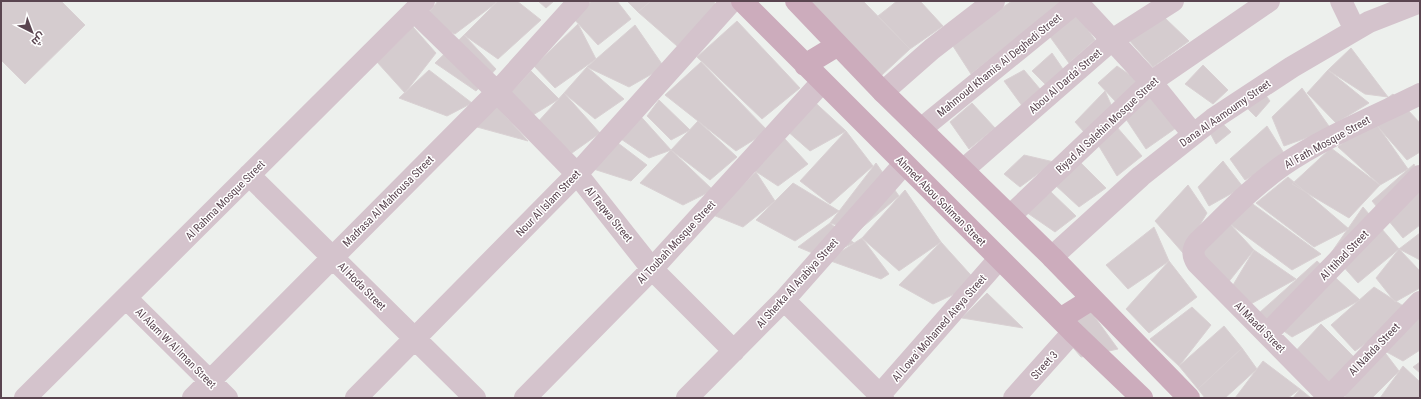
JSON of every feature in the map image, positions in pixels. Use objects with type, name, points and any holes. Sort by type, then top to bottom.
[{"type":"main road","name":"Ahmed Abou Soliman Street","points":[[742,1],[999,259],[1142,398]]},
{"type":"main road","points":[[796,1],[883,92],[1052,257],[1189,398]]},
{"type":"main road","points":[[806,65],[838,45]]},
{"type":"main road","points":[[1067,326],[1092,299]]},
{"type":"street","name":"Madrasa Al Mahrousa Street","points":[[193,398],[497,92],[579,1]]},
{"type":"street","name":"Nour Al Islam Street","points":[[356,398],[577,174],[732,1]]},
{"type":"street","points":[[883,92],[932,49],[994,1]]},
{"type":"street","points":[[1077,1],[1151,82],[1193,134]]},
{"type":"street","name":"Mahmoud Khamis Al Deghedi Street","points":[[921,129],[1077,1]]},
{"type":"street","name":"Abou Al Darda' Street","points":[[963,170],[1112,40],[1173,1]]},
{"type":"street","name":"Riyad Al Salehin Mosque Street","points":[[1010,216],[1151,82],[1269,1]]},
{"type":"street","points":[[1341,1],[1355,30]]},
{"type":"street","name":"Dana Al Aamoumy Street","points":[[1052,257],[1141,176],[1193,134],[1279,76],[1355,30],[1369,22],[1420,2]]},
{"type":"street","name":"Al Taqwa Street","points":[[419,6],[497,92],[577,174],[652,269],[734,351]]},
{"type":"street","name":"Al Rahma Mosque Street","points":[[25,398],[419,6]]},
{"type":"street","name":"Al Toubah Mosque Street","points":[[525,398],[652,269],[822,82]]},
{"type":"street","name":"Al Fath Mosque Street","points":[[1193,254],[1198,242],[1251,191],[1282,166],[1316,146],[1420,94]]},
{"type":"street","name":"Al Sherka Al Arabiya Street","points":[[687,398],[784,300],[904,164]]},
{"type":"street","name":"Al Hoda Street","points":[[249,175],[475,398]]},
{"type":"street","name":"Al Itihad Street","points":[[1267,334],[1420,176]]},
{"type":"street","name":"Al Maadi Street","points":[[1193,254],[1197,263],[1329,397]]},
{"type":"street","name":"Al Lowa' Mohamed Ateya Street","points":[[880,397],[999,259]]},
{"type":"street","name":"Al Alam W Al Iman Street","points":[[126,298],[227,398]]},
{"type":"street","points":[[784,300],[880,397]]},
{"type":"street","name":"Al Nahda Street","points":[[1329,397],[1420,302]]},
{"type":"street","name":"Street 3","points":[[1014,398],[1067,326]]},
{"type":"building","points":[[1,1],[61,1],[85,25],[25,84],[1,60]]},
{"type":"building","points":[[438,1],[494,1],[496,3],[455,34],[423,20]]},
{"type":"building","points":[[498,1],[517,1],[541,20],[498,59],[464,35]]},
{"type":"building","points":[[538,1],[554,1],[546,8]]},
{"type":"building","points":[[592,1],[617,1],[631,19],[598,45],[573,18]]},
{"type":"building","points":[[627,1],[651,1],[638,12]]},
{"type":"building","points":[[651,1],[713,1],[719,8],[677,46],[638,12]]},
{"type":"building","points":[[806,1],[863,1],[910,49],[882,75]]},
{"type":"building","points":[[897,1],[920,1],[943,26],[910,49],[878,16]]},
{"type":"building","points":[[1012,1],[1058,1],[1061,3],[971,74],[951,43]]},
{"type":"building","points":[[1077,14],[1095,40],[1069,63],[1048,34]]},
{"type":"building","points":[[1165,18],[1189,41],[1153,67],[1128,39]]},
{"type":"building","points":[[737,21],[800,88],[762,119],[697,57]]},
{"type":"building","points":[[578,24],[596,59],[555,88],[534,66]]},
{"type":"building","points":[[635,25],[664,67],[629,87],[587,67]]},
{"type":"building","points":[[413,27],[436,53],[405,93],[377,62]]},
{"type":"building","points":[[464,35],[496,69],[476,91],[435,63]]},
{"type":"building","points":[[1351,48],[1388,97],[1365,94],[1328,70]]},
{"type":"building","points":[[1052,53],[1063,69],[1048,87],[1032,71]]},
{"type":"building","points":[[701,62],[768,131],[736,151],[665,95]]},
{"type":"building","points":[[1203,65],[1228,90],[1213,104],[1185,84]]},
{"type":"building","points":[[1117,66],[1140,82],[1116,102],[1098,83]]},
{"type":"building","points":[[587,67],[624,99],[595,119],[564,93]]},
{"type":"building","points":[[429,70],[472,103],[447,116],[399,98]]},
{"type":"building","points":[[1024,70],[1040,89],[1023,107],[1004,81]]},
{"type":"building","points":[[1328,70],[1369,103],[1336,123],[1307,93]]},
{"type":"building","points":[[531,71],[559,99],[533,115],[508,95]]},
{"type":"building","points":[[1302,88],[1331,129],[1284,146],[1272,117]]},
{"type":"building","points":[[1105,91],[1113,109],[1084,132],[1075,122]]},
{"type":"building","points":[[484,92],[528,141],[455,121]]},
{"type":"building","points":[[564,93],[600,133],[572,153],[536,124]]},
{"type":"building","points":[[1152,93],[1176,128],[1146,149],[1122,113]]},
{"type":"building","points":[[1264,93],[1270,101],[1256,117],[1245,106]]},
{"type":"building","points":[[1393,94],[1420,123],[1420,152],[1407,160],[1366,113]]},
{"type":"building","points":[[808,96],[846,131],[810,151],[786,130]]},
{"type":"building","points":[[659,100],[690,130],[671,140],[647,116]]},
{"type":"building","points":[[972,103],[995,128],[969,149],[950,122]]},
{"type":"building","points":[[635,110],[671,150],[649,158],[618,137]]},
{"type":"building","points":[[1372,118],[1408,169],[1380,185],[1338,147]]},
{"type":"building","points":[[698,121],[737,157],[710,180],[671,150]]},
{"type":"building","points":[[1222,123],[1231,132],[1216,144],[1209,131]]},
{"type":"building","points":[[1116,126],[1142,156],[1117,176],[1097,143]]},
{"type":"building","points":[[1267,126],[1287,158],[1245,180],[1230,159]]},
{"type":"building","points":[[846,131],[873,166],[830,204],[800,181]]},
{"type":"building","points":[[610,137],[647,165],[631,181],[584,166]]},
{"type":"building","points":[[784,138],[808,164],[778,186],[746,165]]},
{"type":"building","points":[[1331,148],[1380,185],[1349,218],[1292,184]]},
{"type":"building","points":[[671,150],[713,190],[683,205],[640,183]]},
{"type":"building","points":[[1024,155],[1054,162],[1020,187],[1004,174]]},
{"type":"building","points":[[1223,161],[1243,187],[1209,206],[1198,187]]},
{"type":"building","points":[[876,163],[899,196],[858,231],[830,223]]},
{"type":"building","points":[[1081,163],[1106,188],[1079,207],[1054,184]]},
{"type":"building","points":[[1414,164],[1420,178],[1420,225],[1403,238],[1372,201]]},
{"type":"building","points":[[756,172],[775,201],[743,227],[713,215]]},
{"type":"building","points":[[1288,177],[1349,229],[1314,247],[1256,203]]},
{"type":"building","points":[[793,183],[839,211],[795,241],[756,220]]},
{"type":"building","points":[[1188,185],[1207,213],[1183,253],[1155,221]]},
{"type":"building","points":[[905,190],[941,242],[899,271],[862,238]]},
{"type":"building","points":[[1051,192],[1076,216],[1055,232],[1026,212]]},
{"type":"building","points":[[1250,202],[1321,254],[1292,270],[1230,224]]},
{"type":"building","points":[[1363,207],[1399,249],[1358,283],[1331,253]]},
{"type":"building","points":[[830,223],[854,243],[822,257],[798,247]]},
{"type":"building","points":[[1230,224],[1254,250],[1227,284],[1193,254]]},
{"type":"building","points":[[1154,227],[1169,261],[1128,289],[1106,265]]},
{"type":"building","points":[[1420,233],[1420,260],[1399,249]]},
{"type":"building","points":[[862,238],[889,274],[881,279],[828,260]]},
{"type":"building","points":[[941,242],[978,283],[933,304],[899,285]]},
{"type":"building","points":[[1399,249],[1420,271],[1420,288],[1395,302],[1376,278]]},
{"type":"building","points":[[1254,250],[1296,279],[1249,305],[1233,285]]},
{"type":"building","points":[[1169,261],[1197,297],[1149,333],[1126,309]]},
{"type":"building","points":[[1317,261],[1360,300],[1292,337],[1259,313]]},
{"type":"building","points":[[1374,287],[1411,311],[1355,351],[1331,325]]},
{"type":"building","points":[[987,293],[1023,328],[962,318]]},
{"type":"building","points":[[1192,307],[1211,325],[1179,366],[1150,339]]},
{"type":"building","points":[[1089,309],[1118,349],[1081,357],[1058,330]]},
{"type":"building","points":[[1420,317],[1420,350],[1403,361],[1383,350]]},
{"type":"building","points":[[1321,324],[1355,358],[1330,384],[1290,357]]},
{"type":"building","points":[[1224,326],[1242,348],[1198,389],[1179,366]]},
{"type":"building","points":[[1242,348],[1257,369],[1225,398],[1205,398],[1198,389]]},
{"type":"building","points":[[1383,350],[1399,371],[1372,398],[1347,398],[1343,394]]},
{"type":"building","points":[[1263,361],[1300,389],[1288,398],[1235,398]]},
{"type":"building","points":[[1420,362],[1420,373],[1413,367]]},
{"type":"building","points":[[1403,366],[1420,382],[1420,398],[1380,398]]},
{"type":"building","points":[[1300,389],[1311,398],[1293,398]]}]
